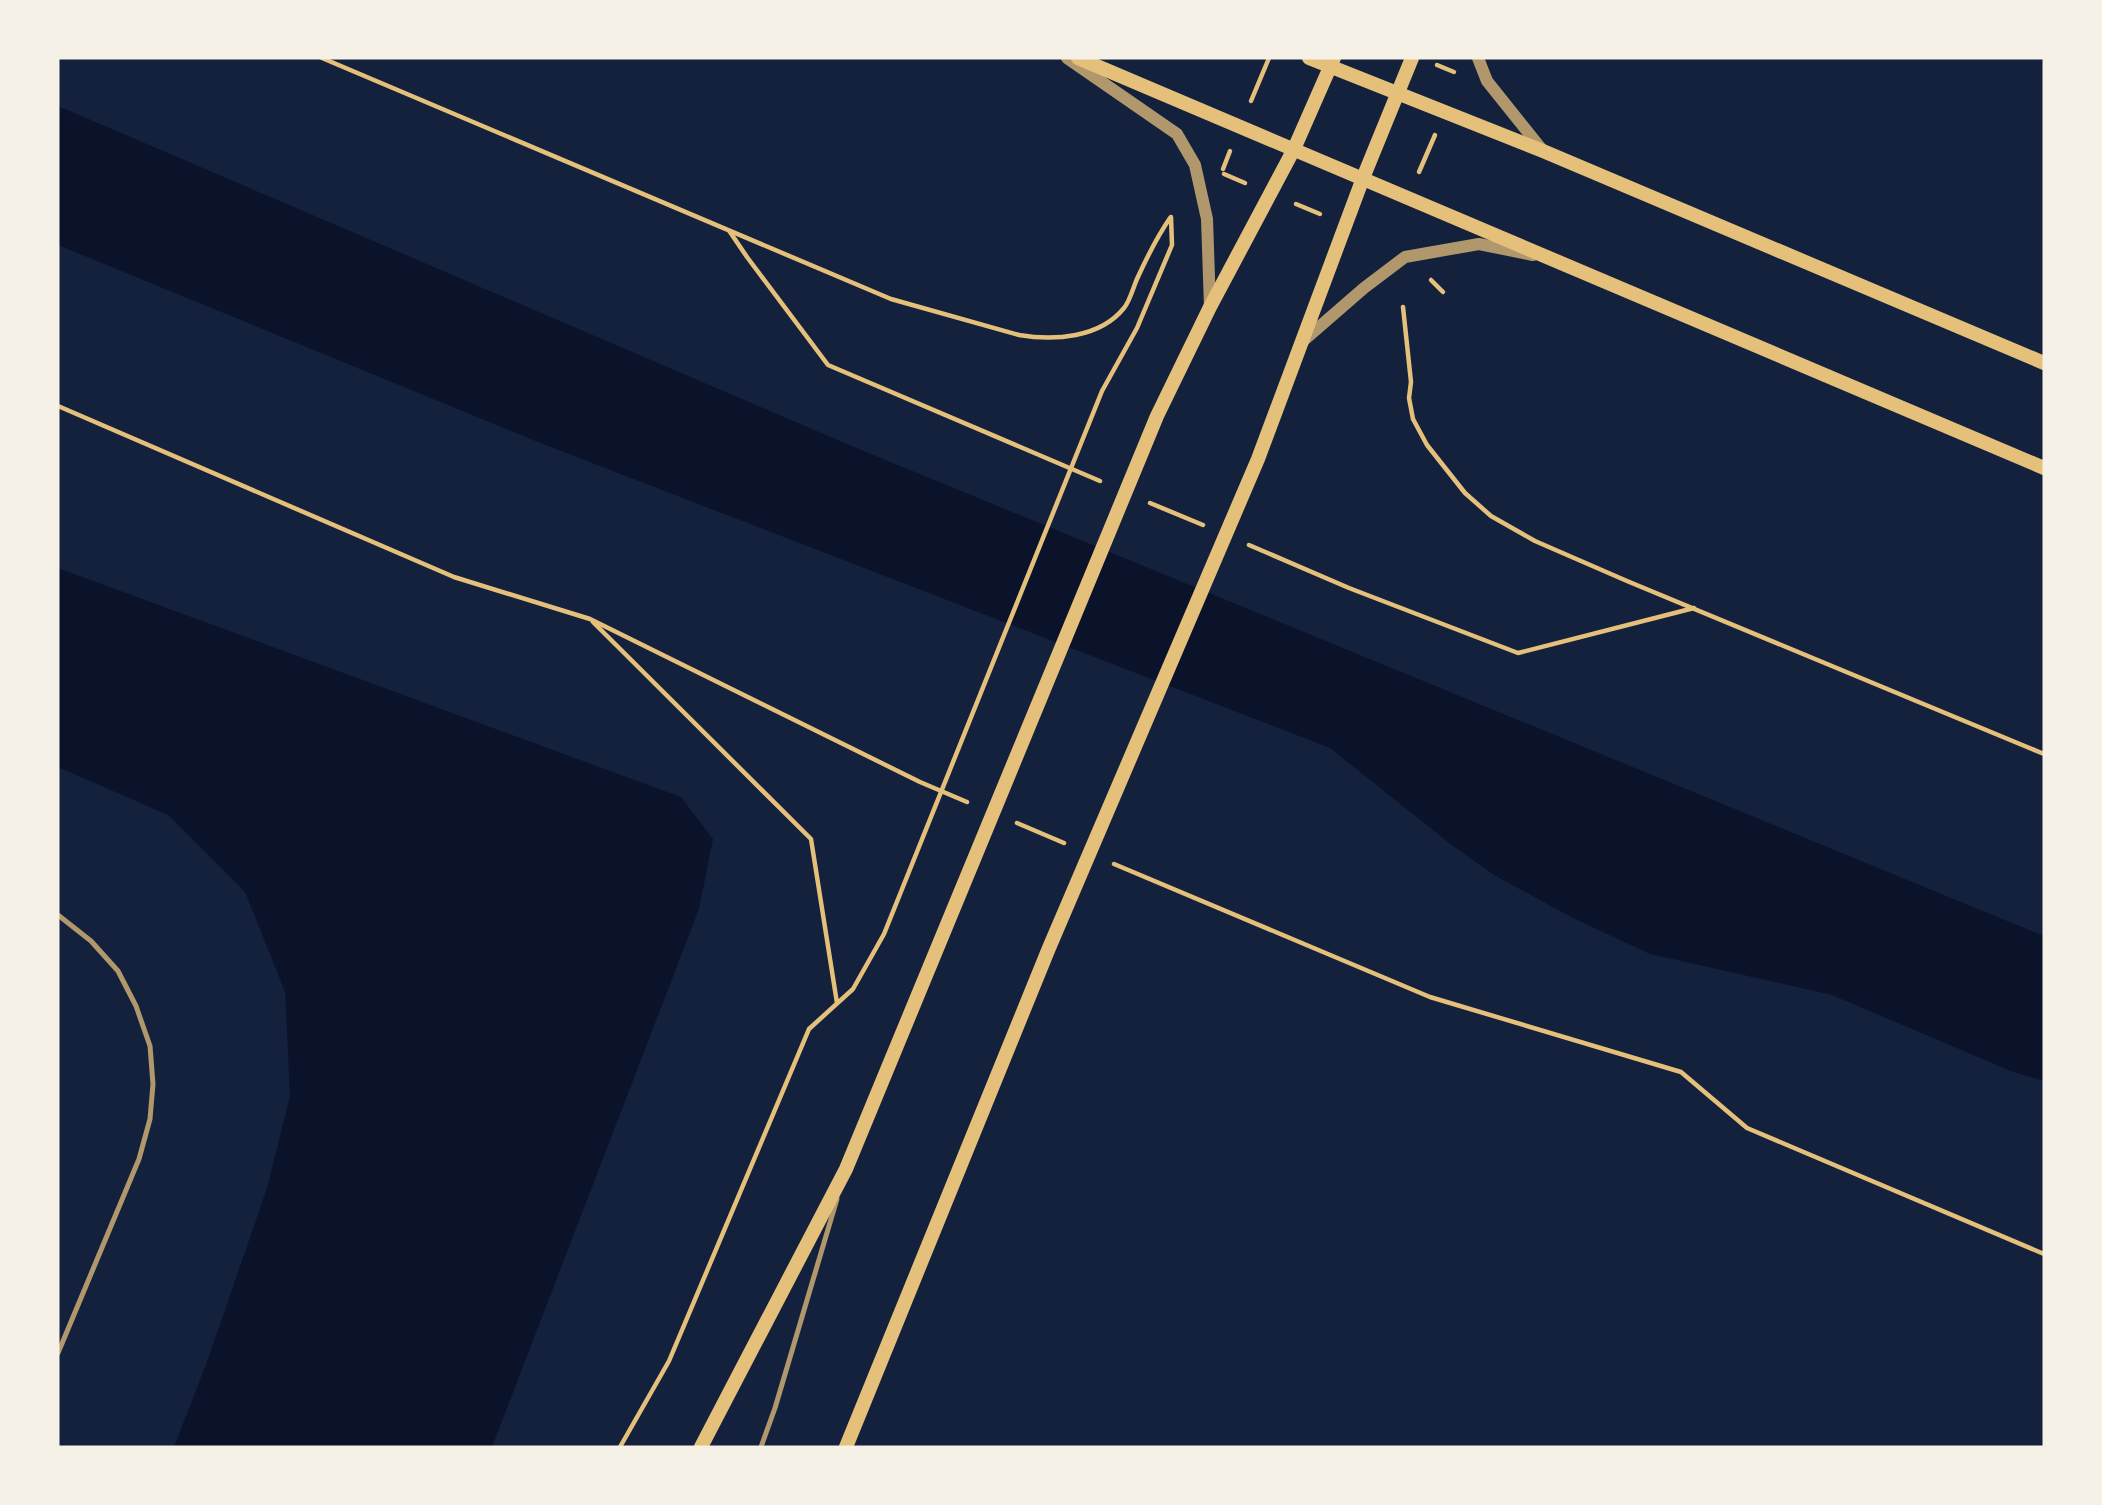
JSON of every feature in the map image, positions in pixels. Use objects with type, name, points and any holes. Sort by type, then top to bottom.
[{"type":"main road","points":[[1078,58],[2044,468]]},
{"type":"main road","points":[[1309,58],[1332,62],[1397,94],[1543,151],[2044,363]]},
{"type":"main road","points":[[846,1447],[1049,948],[1258,459],[1363,178],[1412,58]]},
{"type":"main road","points":[[701,1447],[846,1169],[1157,415],[1210,307],[1294,149],[1332,62]]},
{"type":"street","points":[[1067,58],[1177,134],[1195,165],[1207,219],[1210,307]]},
{"type":"street","points":[[1478,58],[1487,81],[1543,151]]},
{"type":"street","points":[[1303,341],[1364,288],[1405,257],[1479,244],[1556,260]]},
{"type":"lane","points":[[58,915],[91,941],[118,971],[136,1006],[150,1046],[153,1084],[150,1119],[139,1160],[58,1353]]},
{"type":"lane","points":[[761,1447],[846,1169]]},
{"type":"path","points":[[322,58],[891,299],[958,320],[1038,339],[1063,338],[1102,326],[1125,308],[1155,240],[1171,217],[1172,245],[1137,328],[1102,391],[878,945],[853,989],[809,1029],[669,1361],[620,1447]]},
{"type":"path","points":[[730,232],[828,365],[1101,482]]},
{"type":"path","points":[[1403,307],[1411,382],[1409,398],[1413,419],[1427,445],[1465,493],[1491,516],[1535,541],[2044,754]]},
{"type":"path","points":[[58,406],[454,577],[590,618],[920,782],[971,804]]},
{"type":"path","points":[[1138,498],[1213,530]]},
{"type":"path","points":[[1238,540],[1349,588],[1518,653],[1694,608]]},
{"type":"path","points":[[590,618],[811,839],[837,1003]]},
{"type":"path","points":[[1009,820],[1073,847]]},
{"type":"path","points":[[1111,863],[1430,997],[1681,1072],[1746,1128],[2044,1254]]},
{"type":"water","points":[[58,106],[854,447],[2044,936],[2044,1081],[2013,1072],[1832,995],[1650,954],[1573,918],[1494,875],[1453,846],[1330,748],[543,444],[58,245]]},
{"type":"water","points":[[58,568],[681,797],[713,839],[699,909],[492,1447],[174,1447],[208,1359],[267,1188],[290,1096],[285,992],[245,892],[168,815],[58,767]]}]
